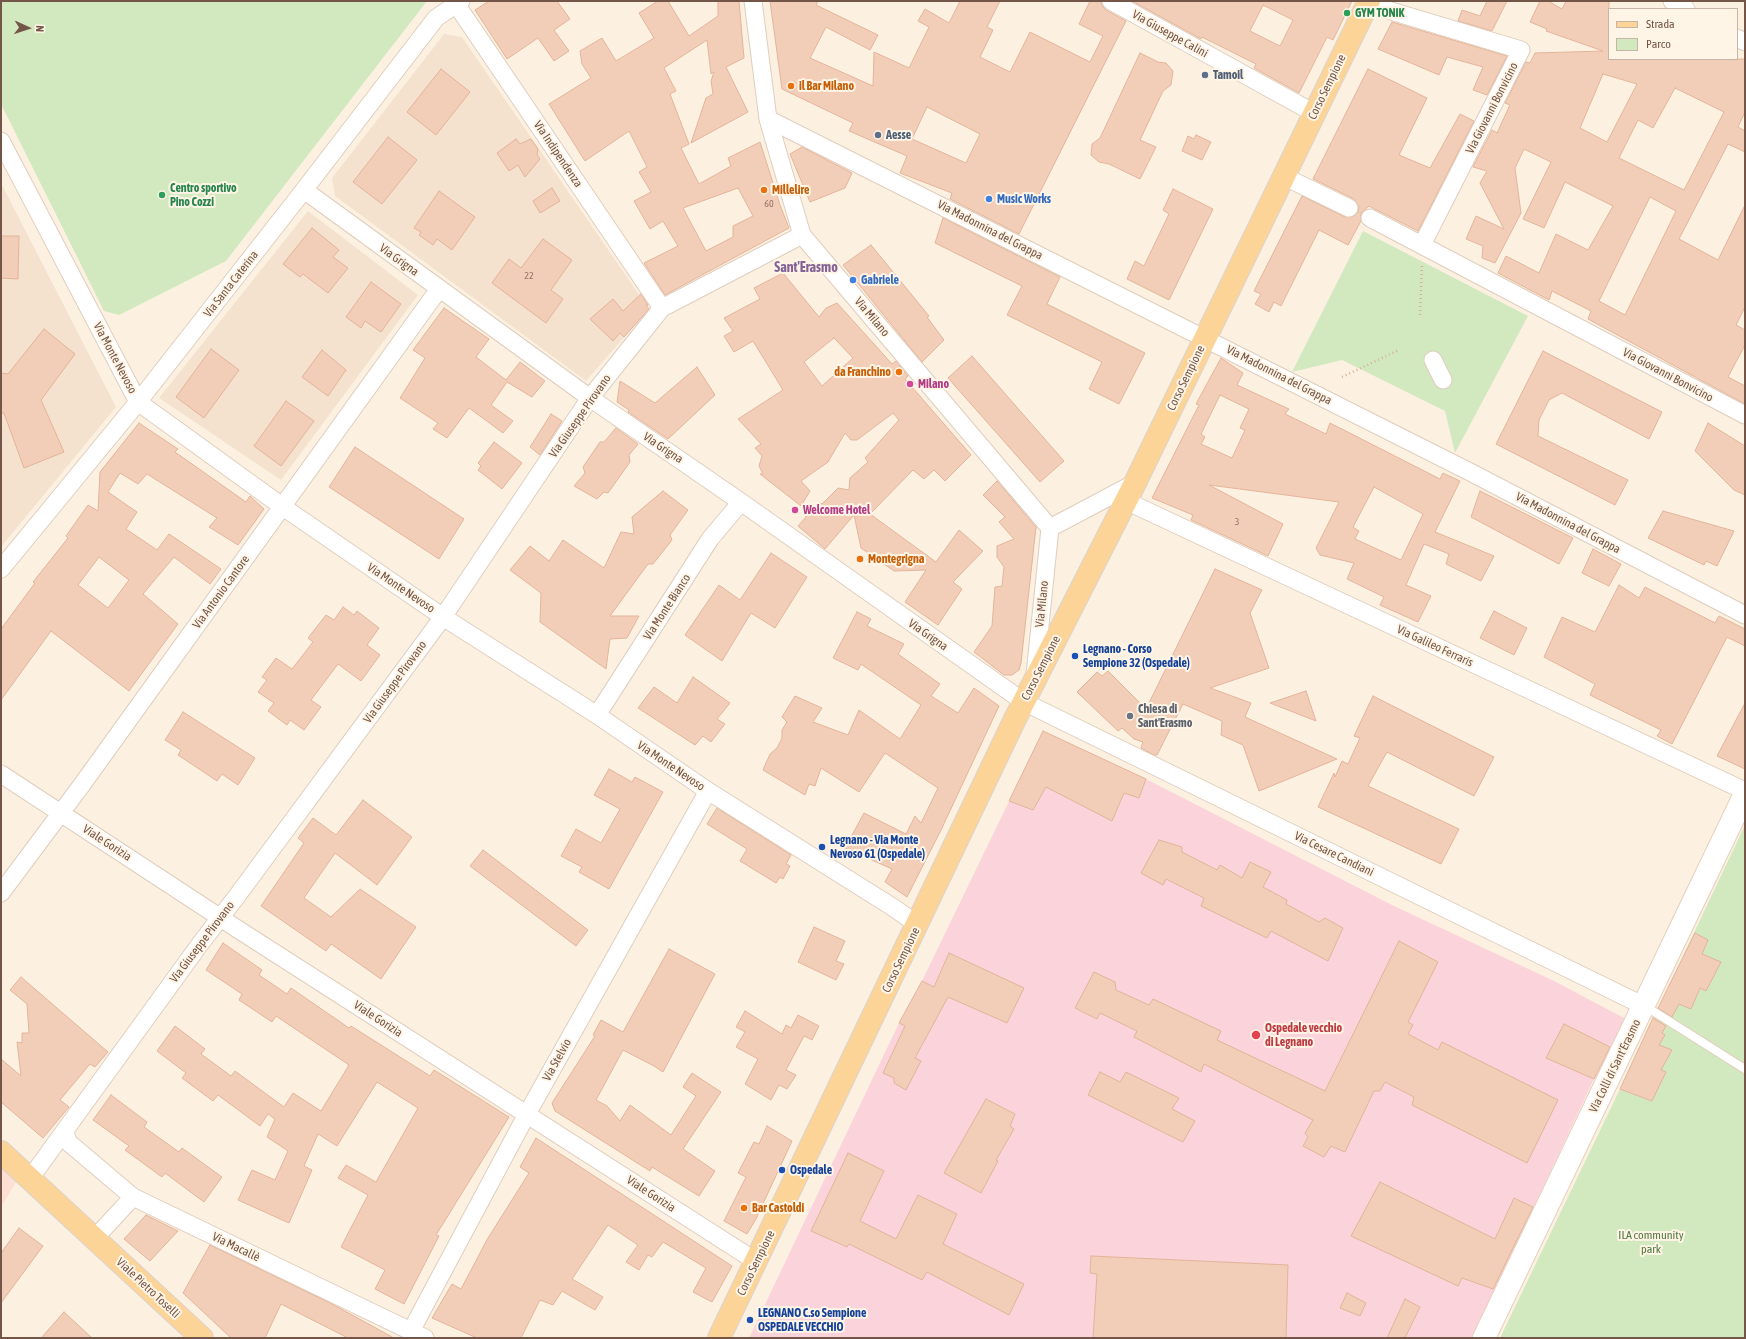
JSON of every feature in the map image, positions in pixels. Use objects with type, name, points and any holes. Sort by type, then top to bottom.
[{"type":"main road","name":"Corso Sempione","points":[[719,1338],[757,1262],[1024,702],[1131,492],[1368,2]]},
{"type":"main road","name":"Viale Pietro Toselli","points":[[1,1152],[29,1180],[202,1338]]},
{"type":"street","name":"Via Milano","points":[[753,1],[768,119],[802,235],[1050,528],[1035,681]]},
{"type":"street","name":"Via Giuseppe Calini","points":[[1111,1],[1314,113]]},
{"type":"street","points":[[1672,1],[1684,8]]},
{"type":"street","name":"Via Santa Caterina","points":[[1,569],[138,402],[436,18],[457,2]]},
{"type":"street","name":"Via Indipendenza","points":[[457,2],[662,308]]},
{"type":"street","name":"Via Giovanni Bonvicino","points":[[1368,2],[1521,50],[1422,244]]},
{"type":"street","name":"Via Madonnina del Grappa","points":[[768,119],[1205,337],[1472,473],[1745,615]]},
{"type":"street","name":"Via Monte Nevoso","points":[[1,141],[138,402],[283,507],[443,617],[597,715],[708,791],[894,908],[918,925]]},
{"type":"street","points":[[1283,176],[1349,208]]},
{"type":"street","name":"Via Grigna","points":[[304,190],[590,398],[741,502],[1024,702]]},
{"type":"street","name":"Via Giovanni Bonvicino","points":[[1370,218],[1745,415]]},
{"type":"street","name":"Via Giuseppe Pirovano","points":[[29,1180],[220,917],[443,617],[590,398],[662,308],[802,235]]},
{"type":"street","name":"Via Antonio Cantore","points":[[1,893],[61,813],[283,507],[439,289]]},
{"type":"street","points":[[1433,360],[1442,380]]},
{"type":"street","points":[[1050,528],[1131,492]]},
{"type":"street","name":"Via Galileo Ferraris","points":[[1131,492],[1745,791]]},
{"type":"street","name":"Via Monte Bianco","points":[[597,715],[710,539],[741,502]]},
{"type":"street","name":"Via Cesare Candiani","points":[[1024,702],[1644,1006]]},
{"type":"street","name":"Viale Gorizia","points":[[1,774],[239,930],[757,1262]]},
{"type":"street","name":"Via Stelvio","points":[[418,1334],[527,1114],[708,791]]},
{"type":"street","name":"Via Colli di Sant'Erasmo","points":[[1484,1338],[1745,794]]},
{"type":"street","name":"Via Macallè","points":[[65,1132],[68,1142],[133,1198],[418,1334]]},
{"type":"street","points":[[94,1238],[133,1198]]},
{"type":"lane","points":[[1644,1006],[1745,1068]]},
{"type":"path","points":[[1420,315],[1422,244]]},
{"type":"path","points":[[1342,377],[1399,350]]},
{"type":"shaded area","points":[[444,34],[462,37],[649,309],[586,381],[335,196],[332,178]]},
{"type":"shaded area","points":[[1,183],[116,407],[1,547]]},
{"type":"shaded area","points":[[308,211],[418,295],[281,480],[159,398]]},
{"type":"shaded area","name":"Ospedale vecchio di Legnano","points":[[1043,731],[1146,779],[1392,905],[1554,981],[1626,1019],[1594,1079],[1472,1338],[749,1338],[899,1023],[922,981]]},
{"type":"shaded area","points":[[1,1159],[20,1176],[1,1207]]},
{"type":"green space","name":"Centro sportivo Pino Cozzi","points":[[1,1],[427,1],[226,261],[119,315],[104,311],[1,104]]},
{"type":"green space","points":[[1363,231],[1528,316],[1455,453],[1445,411],[1342,360],[1292,372]]},
{"type":"green space","name":"ILA community park","points":[[1745,825],[1745,1338],[1500,1338],[1620,1089]]},
{"type":"building","points":[[489,1],[557,1],[570,19],[554,30],[569,51],[554,61],[538,38],[507,59],[475,10]]},
{"type":"building","points":[[658,1],[668,1],[689,36],[718,16],[718,1],[739,1],[744,58],[726,67],[748,112],[691,143],[706,98],[713,94],[711,81],[714,72],[711,74],[707,40],[664,68],[676,91],[670,94],[689,144],[681,148],[699,184],[731,166],[728,158],[760,142],[789,228],[665,295],[644,263],[678,246],[663,221],[650,229],[634,201],[651,192],[639,172],[647,167],[629,131],[585,161],[549,104],[591,78],[582,64],[580,51],[602,38],[616,61],[654,38],[639,13]],"holes":[[[738,188],[753,216],[733,226],[733,237],[706,251],[683,208]]]},
{"type":"building","points":[[770,1],[818,1],[816,5],[878,35],[870,50],[826,27],[810,58],[873,86],[874,52],[909,68],[929,27],[918,21],[925,9],[949,23],[960,1],[1000,1],[987,27],[993,30],[980,57],[1010,72],[1030,32],[1090,62],[1103,36],[1079,24],[1090,1],[1101,1],[1102,6],[1106,10],[1126,21],[1019,234],[950,199],[952,193],[900,173],[907,156],[849,131],[853,123],[782,89]],"holes":[[[927,107],[980,134],[966,163],[912,139]]]},
{"type":"building","points":[[1132,1],[1352,1],[1333,40],[1327,37],[1299,93],[1254,68],[1256,64],[1202,37],[1201,39]],"holes":[[[1263,5],[1293,20],[1280,46],[1250,31]]]},
{"type":"building","points":[[1487,1],[1507,1],[1492,31],[1458,21],[1462,10],[1480,16]]},
{"type":"building","points":[[1540,1],[1548,1],[1562,9],[1566,1],[1609,1],[1608,60],[1745,59],[1745,112],[1738,127],[1745,131],[1745,152],[1728,144],[1679,239],[1718,260],[1745,205],[1745,307],[1736,325],[1745,330],[1745,345],[1728,377],[1745,386],[1745,404],[1588,319],[1591,311],[1552,291],[1549,300],[1498,273],[1506,256],[1539,273],[1556,234],[1588,250],[1613,206],[1565,182],[1544,228],[1523,219],[1551,162],[1524,149],[1515,168],[1521,213],[1495,263],[1482,258],[1483,246],[1466,239],[1476,216],[1504,229],[1480,183],[1487,171],[1473,167],[1492,130],[1497,133],[1510,105],[1505,103],[1526,62],[1530,63],[1535,53],[1603,51],[1546,31],[1547,29],[1530,22]],"holes":[[[1603,74],[1637,84],[1607,142],[1580,128]],[[1675,88],[1724,112],[1684,190],[1619,158],[1638,120],[1653,128]],[[1650,197],[1676,211],[1625,315],[1599,301]]]},
{"type":"building","points":[[1392,22],[1507,56],[1487,95],[1473,90],[1483,67],[1447,57],[1439,75],[1378,49]]},
{"type":"building","points":[[1140,53],[1158,62],[1166,63],[1173,71],[1171,85],[1163,91],[1140,140],[1156,147],[1140,179],[1109,164],[1099,162],[1091,155],[1092,144],[1100,138]]},
{"type":"building","points":[[441,69],[470,92],[436,135],[407,112]]},
{"type":"building","points":[[1368,69],[1427,98],[1399,155],[1430,168],[1460,114],[1474,121],[1418,231],[1369,206],[1361,213],[1361,221],[1348,245],[1319,230],[1281,306],[1274,302],[1269,312],[1255,304],[1261,294],[1254,291],[1302,196],[1345,217],[1354,216],[1358,212],[1359,207],[1354,199],[1313,179]]},
{"type":"building","points":[[1196,135],[1211,142],[1202,160],[1182,151],[1188,136],[1194,139]]},
{"type":"building","points":[[388,137],[417,160],[382,204],[353,182]]},
{"type":"building","points":[[516,139],[520,144],[531,139],[538,149],[537,155],[540,159],[525,177],[518,165],[509,171],[497,153]]},
{"type":"building","points":[[802,147],[852,173],[845,188],[810,202],[790,154]]},
{"type":"building","points":[[552,188],[560,201],[540,213],[533,201]]},
{"type":"building","points":[[1173,189],[1213,209],[1169,300],[1127,279],[1135,261],[1144,266],[1169,214],[1163,210]]},
{"type":"building","points":[[439,191],[475,217],[452,250],[437,239],[433,245],[419,235],[421,232],[414,228]]},
{"type":"building","points":[[943,218],[1060,277],[1047,304],[1145,353],[1119,404],[1089,389],[1102,362],[1007,315],[1022,286],[935,243]]},
{"type":"building","points":[[312,228],[339,250],[333,257],[348,268],[328,293],[303,274],[300,277],[283,264]]},
{"type":"building","points":[[1,236],[19,236],[18,279],[1,278]]},
{"type":"building","points":[[543,239],[572,260],[551,290],[563,299],[546,323],[492,283],[509,259],[521,268]]},
{"type":"building","points":[[871,245],[929,316],[927,317],[944,340],[922,362],[843,265]]},
{"type":"building","points":[[783,273],[819,317],[826,308],[837,303],[892,364],[896,361],[908,376],[905,379],[971,455],[945,481],[934,470],[924,479],[913,470],[870,514],[936,562],[959,530],[983,551],[953,582],[962,589],[938,625],[905,602],[926,570],[894,571],[861,548],[854,515],[825,549],[798,526],[806,516],[821,503],[822,504],[838,488],[849,490],[850,478],[868,462],[865,458],[899,420],[893,413],[857,440],[851,440],[845,433],[828,462],[801,481],[810,491],[801,506],[760,474],[763,474],[759,466],[762,456],[755,448],[761,444],[738,419],[783,390],[753,341],[734,352],[724,336],[733,331],[724,318],[760,299],[754,288]],"holes":[[[834,338],[853,358],[822,386],[804,362]]]},
{"type":"building","points":[[371,282],[401,304],[381,332],[365,321],[361,328],[346,317]]},
{"type":"building","points":[[641,294],[649,309],[624,337],[620,333],[613,341],[590,319],[613,299],[623,311]]},
{"type":"building","points":[[444,308],[489,339],[476,357],[506,380],[520,362],[545,381],[532,397],[507,382],[491,405],[513,421],[503,433],[469,408],[447,438],[433,429],[438,423],[400,398],[425,358],[413,350]]},
{"type":"building","points":[[44,329],[75,354],[41,400],[64,452],[24,468],[4,413],[1,413],[1,373],[8,374]]},
{"type":"building","points":[[211,349],[239,370],[204,418],[176,397]]},
{"type":"building","points":[[322,350],[346,370],[328,396],[302,377]]},
{"type":"building","points":[[1543,351],[1662,412],[1649,439],[1562,393],[1549,400],[1539,420],[1538,436],[1628,480],[1615,505],[1496,444]]},
{"type":"building","points":[[972,356],[1064,461],[1040,482],[948,378]]},
{"type":"building","points":[[1221,358],[1243,373],[1237,385],[1289,409],[1285,414],[1326,434],[1330,423],[1440,479],[1443,473],[1460,481],[1435,532],[1494,556],[1481,581],[1446,564],[1449,554],[1424,544],[1406,585],[1431,596],[1418,622],[1380,605],[1384,597],[1347,579],[1354,563],[1320,555],[1316,548],[1339,502],[1209,485],[1283,524],[1268,556],[1191,520],[1193,515],[1152,498],[1199,405],[1196,404]],"holes":[[[1220,395],[1249,409],[1240,428],[1245,430],[1232,458],[1201,444],[1205,437],[1201,434]],[[1374,487],[1423,514],[1401,560],[1355,539],[1359,531],[1353,527]]]},
{"type":"building","points":[[697,367],[715,395],[668,439],[628,412],[629,410],[617,402],[620,381],[655,403]]},
{"type":"building","points":[[286,401],[314,421],[281,466],[254,446]]},
{"type":"building","points":[[551,414],[562,421],[540,455],[530,447]]},
{"type":"building","points":[[139,423],[178,449],[175,452],[246,502],[250,496],[264,509],[238,545],[209,527],[217,518],[147,474],[138,484],[120,473],[108,492],[137,512],[126,529],[157,550],[169,534],[221,569],[210,584],[174,557],[143,594],[178,624],[129,691],[51,631],[1,700],[1,629],[35,583],[33,582],[68,538],[66,536],[88,505],[98,511],[100,472]],"holes":[[[99,557],[129,580],[108,608],[78,585]]]},
{"type":"building","points":[[1708,423],[1745,446],[1745,495],[1734,490],[1695,451]]},
{"type":"building","points":[[616,428],[638,444],[629,455],[630,462],[608,493],[604,492],[597,499],[574,486],[585,473],[583,467],[600,442],[604,442]]},
{"type":"building","points":[[494,442],[522,463],[502,489],[478,470],[481,466],[478,463]]},
{"type":"building","points":[[355,447],[464,519],[439,559],[329,487]]},
{"type":"building","points":[[997,481],[1036,527],[1021,663],[1019,670],[1012,675],[1004,675],[974,652],[992,626],[995,587],[1002,586],[1004,567],[997,557],[997,546],[1014,539],[999,522],[1005,517],[983,495]]},
{"type":"building","points":[[663,491],[688,510],[670,535],[672,540],[653,564],[648,564],[610,616],[639,616],[627,638],[610,639],[606,669],[540,622],[541,593],[510,570],[530,546],[549,561],[563,540],[604,568],[621,532],[634,534],[632,517]]},
{"type":"building","points":[[1480,491],[1573,538],[1559,564],[1471,517]]},
{"type":"building","points":[[1663,511],[1734,531],[1717,566],[1706,561],[1704,565],[1648,538]]},
{"type":"building","points":[[1593,549],[1621,564],[1609,586],[1582,573]]},
{"type":"building","points":[[771,553],[807,577],[775,628],[751,613],[722,661],[685,635],[719,585],[740,600]]},
{"type":"building","points":[[1215,569],[1262,590],[1250,613],[1269,668],[1210,688],[1251,703],[1245,717],[1337,759],[1259,791],[1243,745],[1221,735],[1222,721],[1183,704],[1157,755],[1154,755],[1141,748],[1143,742],[1134,739],[1122,728],[1118,731],[1077,692],[1097,672],[1102,676],[1108,671],[1146,709]]},
{"type":"building","points":[[1619,585],[1639,598],[1645,587],[1715,623],[1719,616],[1745,629],[1745,646],[1727,637],[1672,744],[1657,736],[1661,730],[1590,695],[1595,684],[1544,657],[1562,617],[1595,632]]},
{"type":"building","points":[[343,607],[354,615],[357,611],[379,628],[367,645],[380,655],[361,681],[338,664],[311,700],[321,707],[304,730],[290,720],[287,725],[268,711],[274,703],[258,692],[267,680],[262,677],[276,658],[292,669],[313,642],[308,638],[326,615],[334,620]]},
{"type":"building","points":[[1494,611],[1527,628],[1514,655],[1480,638]]},
{"type":"building","points":[[857,612],[871,619],[867,626],[904,644],[898,654],[940,684],[931,696],[958,713],[974,688],[999,706],[941,830],[907,897],[885,882],[892,869],[845,848],[864,813],[906,834],[915,816],[921,823],[938,788],[885,753],[859,792],[821,768],[815,786],[809,784],[805,795],[763,770],[770,754],[777,748],[782,738],[782,730],[787,722],[782,717],[795,696],[822,708],[813,722],[848,735],[859,710],[900,739],[921,705],[861,664],[858,670],[833,658]]},
{"type":"building","points":[[693,677],[730,703],[717,719],[725,724],[711,742],[703,736],[695,745],[638,708],[654,687],[677,703]]},
{"type":"building","points":[[1306,691],[1316,721],[1270,703]]},
{"type":"building","points":[[1373,696],[1494,757],[1474,796],[1387,752],[1368,786],[1459,829],[1441,864],[1318,807],[1334,773],[1335,777],[1342,761],[1348,764],[1360,738],[1354,736]]},
{"type":"building","points":[[1745,703],[1745,769],[1717,756]]},
{"type":"building","points":[[183,712],[255,758],[238,785],[222,774],[217,781],[178,755],[181,750],[165,740]]},
{"type":"building","points":[[1043,731],[1146,779],[1139,798],[1124,793],[1112,821],[1046,787],[1033,810],[1009,801]]},
{"type":"building","points":[[609,769],[632,782],[635,777],[663,792],[609,889],[579,872],[582,867],[561,856],[576,829],[601,843],[620,809],[594,795]]},
{"type":"building","points":[[363,800],[412,837],[377,885],[335,853],[304,898],[331,917],[360,889],[416,927],[381,979],[331,944],[326,951],[261,906],[304,843],[298,838],[313,818],[336,835]]},
{"type":"building","points":[[717,808],[791,855],[786,864],[790,866],[783,879],[780,877],[776,883],[740,861],[747,849],[707,824]]},
{"type":"building","points":[[1159,840],[1182,847],[1182,852],[1217,870],[1220,865],[1242,878],[1250,862],[1271,872],[1263,887],[1287,900],[1286,904],[1319,922],[1325,918],[1343,928],[1328,961],[1271,931],[1267,938],[1201,906],[1204,898],[1166,879],[1163,885],[1141,873]]},
{"type":"building","points":[[483,850],[588,930],[576,946],[470,866]]},
{"type":"building","points":[[814,927],[845,941],[836,961],[844,964],[836,980],[798,962]]},
{"type":"building","points":[[1695,933],[1708,940],[1702,954],[1721,962],[1706,991],[1700,988],[1691,1009],[1679,1004],[1672,1017],[1658,1008]]},
{"type":"building","points":[[1399,941],[1438,962],[1408,1022],[1413,1025],[1408,1034],[1438,1050],[1442,1042],[1558,1100],[1527,1163],[1412,1105],[1414,1097],[1385,1082],[1380,1091],[1374,1091],[1345,1152],[1331,1146],[1324,1157],[1303,1146],[1308,1137],[1305,1133],[1313,1120],[1204,1064],[1201,1072],[1134,1037],[1137,1031],[1100,1013],[1097,1019],[1075,1008],[1094,972],[1115,982],[1116,990],[1149,1005],[1153,999],[1221,1031],[1217,1040],[1325,1091]]},
{"type":"building","points":[[223,943],[262,970],[259,975],[287,994],[291,988],[349,1028],[351,1026],[430,1076],[434,1070],[509,1117],[436,1235],[439,1236],[404,1304],[375,1289],[385,1270],[341,1247],[368,1195],[338,1178],[346,1165],[376,1182],[418,1108],[377,1082],[337,1146],[318,1134],[304,1166],[312,1170],[289,1223],[238,1200],[252,1170],[275,1180],[288,1151],[267,1137],[275,1119],[268,1114],[260,1126],[218,1095],[213,1101],[182,1078],[186,1073],[157,1051],[175,1026],[205,1049],[201,1054],[231,1076],[235,1071],[284,1107],[293,1093],[321,1111],[349,1065],[276,1016],[272,1022],[239,1000],[242,994],[206,970]]},
{"type":"building","points":[[669,949],[715,974],[663,1072],[623,1050],[596,1100],[607,1106],[620,1121],[630,1105],[671,1135],[696,1096],[683,1087],[692,1073],[721,1092],[683,1149],[715,1171],[699,1196],[652,1167],[650,1171],[555,1111],[552,1103],[595,1036],[593,1035],[601,1020],[623,1032]]},
{"type":"building","points":[[949,953],[1024,988],[1007,1023],[948,997],[915,1058],[921,1061],[906,1090],[894,1083],[894,1078],[883,1073],[905,1026],[899,1023],[922,981],[934,987]]},
{"type":"building","points":[[21,977],[108,1052],[95,1067],[90,1064],[60,1100],[69,1107],[43,1138],[1,1102],[1,1059],[21,1076],[17,1042],[22,1043],[22,1033],[29,1033],[27,1004],[10,990]]},
{"type":"building","points":[[745,1011],[782,1034],[786,1025],[791,1028],[798,1015],[819,1026],[812,1040],[804,1036],[786,1070],[796,1075],[787,1089],[779,1085],[771,1100],[745,1084],[758,1059],[736,1047],[745,1032],[736,1027]]},
{"type":"building","points":[[1653,1018],[1666,1026],[1662,1033],[1665,1035],[1659,1045],[1672,1050],[1661,1070],[1666,1072],[1652,1101],[1620,1089]]},
{"type":"building","points":[[1564,1024],[1610,1047],[1594,1079],[1546,1058]]},
{"type":"building","points":[[1100,1072],[1120,1082],[1126,1072],[1179,1098],[1172,1109],[1195,1121],[1183,1142],[1088,1095]]},
{"type":"building","points":[[111,1095],[147,1122],[144,1127],[179,1152],[182,1148],[222,1177],[204,1202],[165,1173],[162,1177],[125,1150],[129,1146],[93,1120]]},
{"type":"building","points":[[986,1099],[1015,1114],[1010,1126],[1014,1129],[996,1160],[998,1161],[981,1193],[944,1173]]},
{"type":"building","points":[[767,1126],[792,1141],[756,1219],[747,1234],[724,1221],[746,1177],[738,1173],[754,1142],[759,1144]]},
{"type":"building","points":[[536,1138],[732,1266],[712,1302],[693,1292],[706,1268],[663,1242],[652,1257],[648,1255],[639,1270],[626,1262],[638,1245],[608,1225],[572,1279],[603,1297],[595,1310],[562,1291],[553,1305],[540,1300],[521,1338],[477,1338],[432,1318],[452,1284],[461,1289],[488,1238],[529,1173],[520,1167]]},
{"type":"building","points":[[848,1153],[884,1171],[860,1221],[896,1239],[918,1195],[957,1214],[943,1244],[1024,1284],[1009,1315],[927,1272],[922,1280],[849,1244],[847,1247],[811,1231]]},
{"type":"building","points":[[1380,1182],[1495,1239],[1514,1198],[1533,1207],[1493,1289],[1462,1278],[1458,1286],[1351,1236]]},
{"type":"building","points":[[146,1215],[178,1231],[150,1261],[124,1239]]},
{"type":"building","points":[[19,1228],[43,1246],[1,1303],[1,1253]]},
{"type":"building","points":[[210,1245],[332,1304],[394,1338],[348,1338],[281,1304],[265,1338],[231,1338],[183,1293]]},
{"type":"building","points":[[1091,1256],[1288,1265],[1286,1338],[1093,1338],[1097,1274],[1090,1273]]},
{"type":"building","points":[[1347,1293],[1366,1303],[1360,1316],[1340,1308]]},
{"type":"building","points":[[1405,1299],[1420,1307],[1405,1338],[1387,1338]]},
{"type":"building","points":[[64,1312],[92,1338],[41,1338]]},
{"type":"place","name":"GYM TONIK","points":[[1347,13]]},
{"type":"place","name":"Tamoil","points":[[1205,75]]},
{"type":"place","name":"il Bar Milano","points":[[791,86]]},
{"type":"place","name":"Aesse","points":[[878,135]]},
{"type":"place","name":"Millelire","points":[[764,190]]},
{"type":"place","name":"Centro sportivo Pino Cozzi","points":[[162,195]]},
{"type":"place","name":"Music Works","points":[[989,199]]},
{"type":"place","name":"Gabriele","points":[[853,280]]},
{"type":"place","name":"da Franchino","points":[[899,372]]},
{"type":"place","name":"Milano","points":[[910,384]]},
{"type":"place","name":"Welcome Hotel","points":[[795,510]]},
{"type":"place","name":"Montegrigna","points":[[860,559]]},
{"type":"place","name":"Legnano - Corso Sempione 32 (Ospedale)","points":[[1075,656]]},
{"type":"place","name":"Chiesa di Sant'Erasmo","points":[[1130,716]]},
{"type":"place","name":"Legnano - Via Monte Nevoso 61 (Ospedale)","points":[[822,847]]},
{"type":"place","name":"Ospedale vecchio di Legnano","points":[[1256,1035]]},
{"type":"place","name":"Ospedale","points":[[782,1170]]},
{"type":"place","name":"Bar Castoldi","points":[[744,1208]]},
{"type":"place","name":"LEGNANO C.so Sempione OSPEDALE VECCHIO","points":[[750,1320]]},
{"type":"district","name":"Sant'Erasmo","points":[[806,268]]}]
